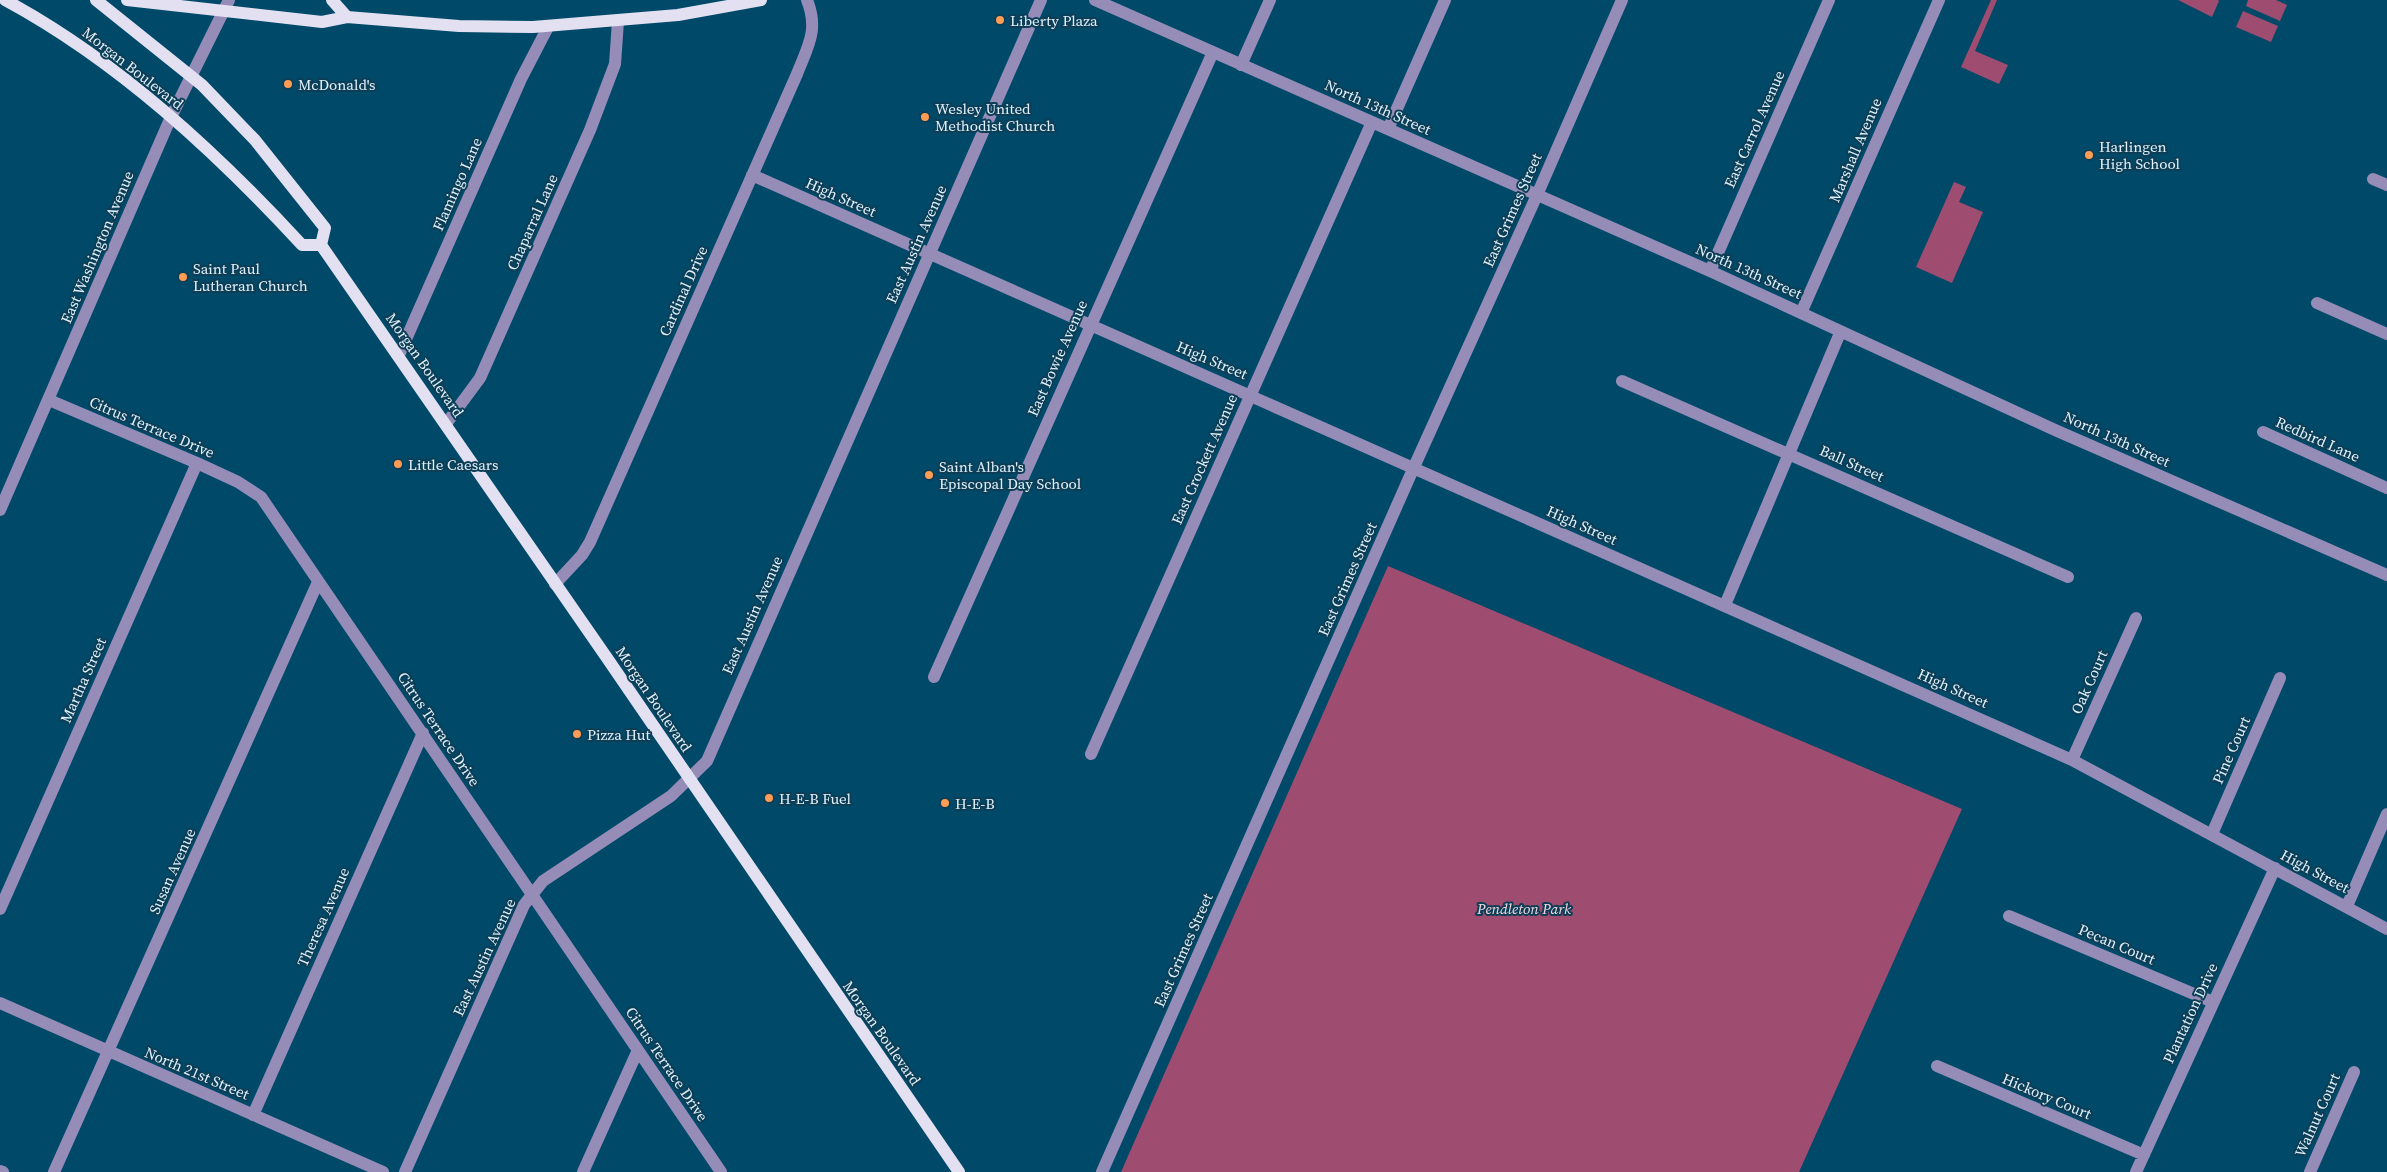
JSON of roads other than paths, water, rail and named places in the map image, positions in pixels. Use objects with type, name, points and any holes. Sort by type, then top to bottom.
[{"type":"main road","name":"Morgan Boulevard","points":[[6,0],[88,52],[201,142],[247,186],[302,245],[321,245]]},
{"type":"main road","name":"Morgan Boulevard","points":[[96,0],[191,76],[255,140],[325,228],[321,245],[399,355],[958,1172]]},
{"type":"main road","points":[[127,0],[226,6],[322,22],[347,17],[459,26],[548,26],[618,21],[678,15],[761,0]]},
{"type":"main road","points":[[332,0],[347,17]]},
{"type":"street","name":"Cardinal Drive","points":[[555,584],[582,555],[590,542],[797,74],[812,34],[813,16],[807,0]]},
{"type":"street","name":"East Austin Avenue","points":[[405,1172],[524,904],[543,882],[671,796],[707,761],[724,717],[1041,0]]},
{"type":"street","name":"North 13th Street","points":[[1096,0],[1710,271],[1840,333],[2387,575]]},
{"type":"street","points":[[1241,65],[1270,0]]},
{"type":"street","points":[[1388,129],[1445,0]]},
{"type":"street","name":"East Grimes Street","points":[[1102,1172],[1622,0]]},
{"type":"street","name":"East Carrol Avenue","points":[[1710,271],[1828,0]]},
{"type":"street","name":"Marshall Avenue","points":[[1801,313],[1938,0]]},
{"type":"street","name":"East Washington Avenue","points":[[0,510],[170,117],[226,6]]},
{"type":"street","name":"Chaparral Lane","points":[[446,424],[480,378],[590,130],[615,64],[618,21]]},
{"type":"street","name":"Flamingo Lane","points":[[399,355],[521,79],[548,26]]},
{"type":"street","name":"East Bowie Avenue","points":[[934,677],[1212,52]]},
{"type":"street","name":"East Crockett Avenue","points":[[1091,754],[1372,122]]},
{"type":"street","name":"High Street","points":[[752,175],[2072,760],[2387,929]]},
{"type":"street","points":[[2373,179],[2387,186]]},
{"type":"street","points":[[2317,303],[2387,334]]},
{"type":"street","points":[[1725,605],[1840,333]]},
{"type":"street","name":"Ball Street","points":[[1622,381],[2068,577]]},
{"type":"street","name":"Citrus Terrace Drive","points":[[49,400],[238,482],[261,497],[721,1172]]},
{"type":"street","name":"Redbird Lane","points":[[2263,432],[2387,488]]},
{"type":"street","name":"Martha Street","points":[[0,909],[196,463]]},
{"type":"street","name":"Susan Avenue","points":[[54,1172],[318,582]]},
{"type":"street","name":"Oak Court","points":[[2072,760],[2136,618]]},
{"type":"street","name":"Pine Court","points":[[2212,834],[2280,678]]},
{"type":"street","name":"Theresa Avenue","points":[[253,1115],[423,733]]},
{"type":"street","points":[[2347,906],[2387,814]]},
{"type":"street","name":"Plantation Drive","points":[[2136,1172],[2275,868]]},
{"type":"street","name":"Pecan Court","points":[[2009,916],[2213,1002]]},
{"type":"street","name":"North 21st Street","points":[[0,1003],[383,1172]]},
{"type":"street","points":[[582,1172],[638,1050]]},
{"type":"street","name":"Hickory Court","points":[[1937,1066],[2144,1155]]},
{"type":"street","name":"Walnut Court","points":[[2310,1172],[2354,1072]]},
{"type":"place","name":"Liberty Plaza","points":[[1000,20]]},
{"type":"place","name":"McDonald's","points":[[288,84]]},
{"type":"place","name":"Wesley United Methodist Church","points":[[925,117]]},
{"type":"place","name":"Harlingen High School","points":[[2089,155]]},
{"type":"place","name":"Saint Paul Lutheran Church","points":[[183,277]]},
{"type":"place","name":"Little Caesars","points":[[398,464]]},
{"type":"place","name":"Saint Alban's Episcopal Day School","points":[[929,475]]},
{"type":"place","name":"Pizza Hut","points":[[577,734]]},
{"type":"place","name":"H-E-B Fuel","points":[[769,798]]},
{"type":"place","name":"H-E-B","points":[[945,803]]},
{"type":"park label","name":"Pendleton Park","points":[[1524,908]]}]
